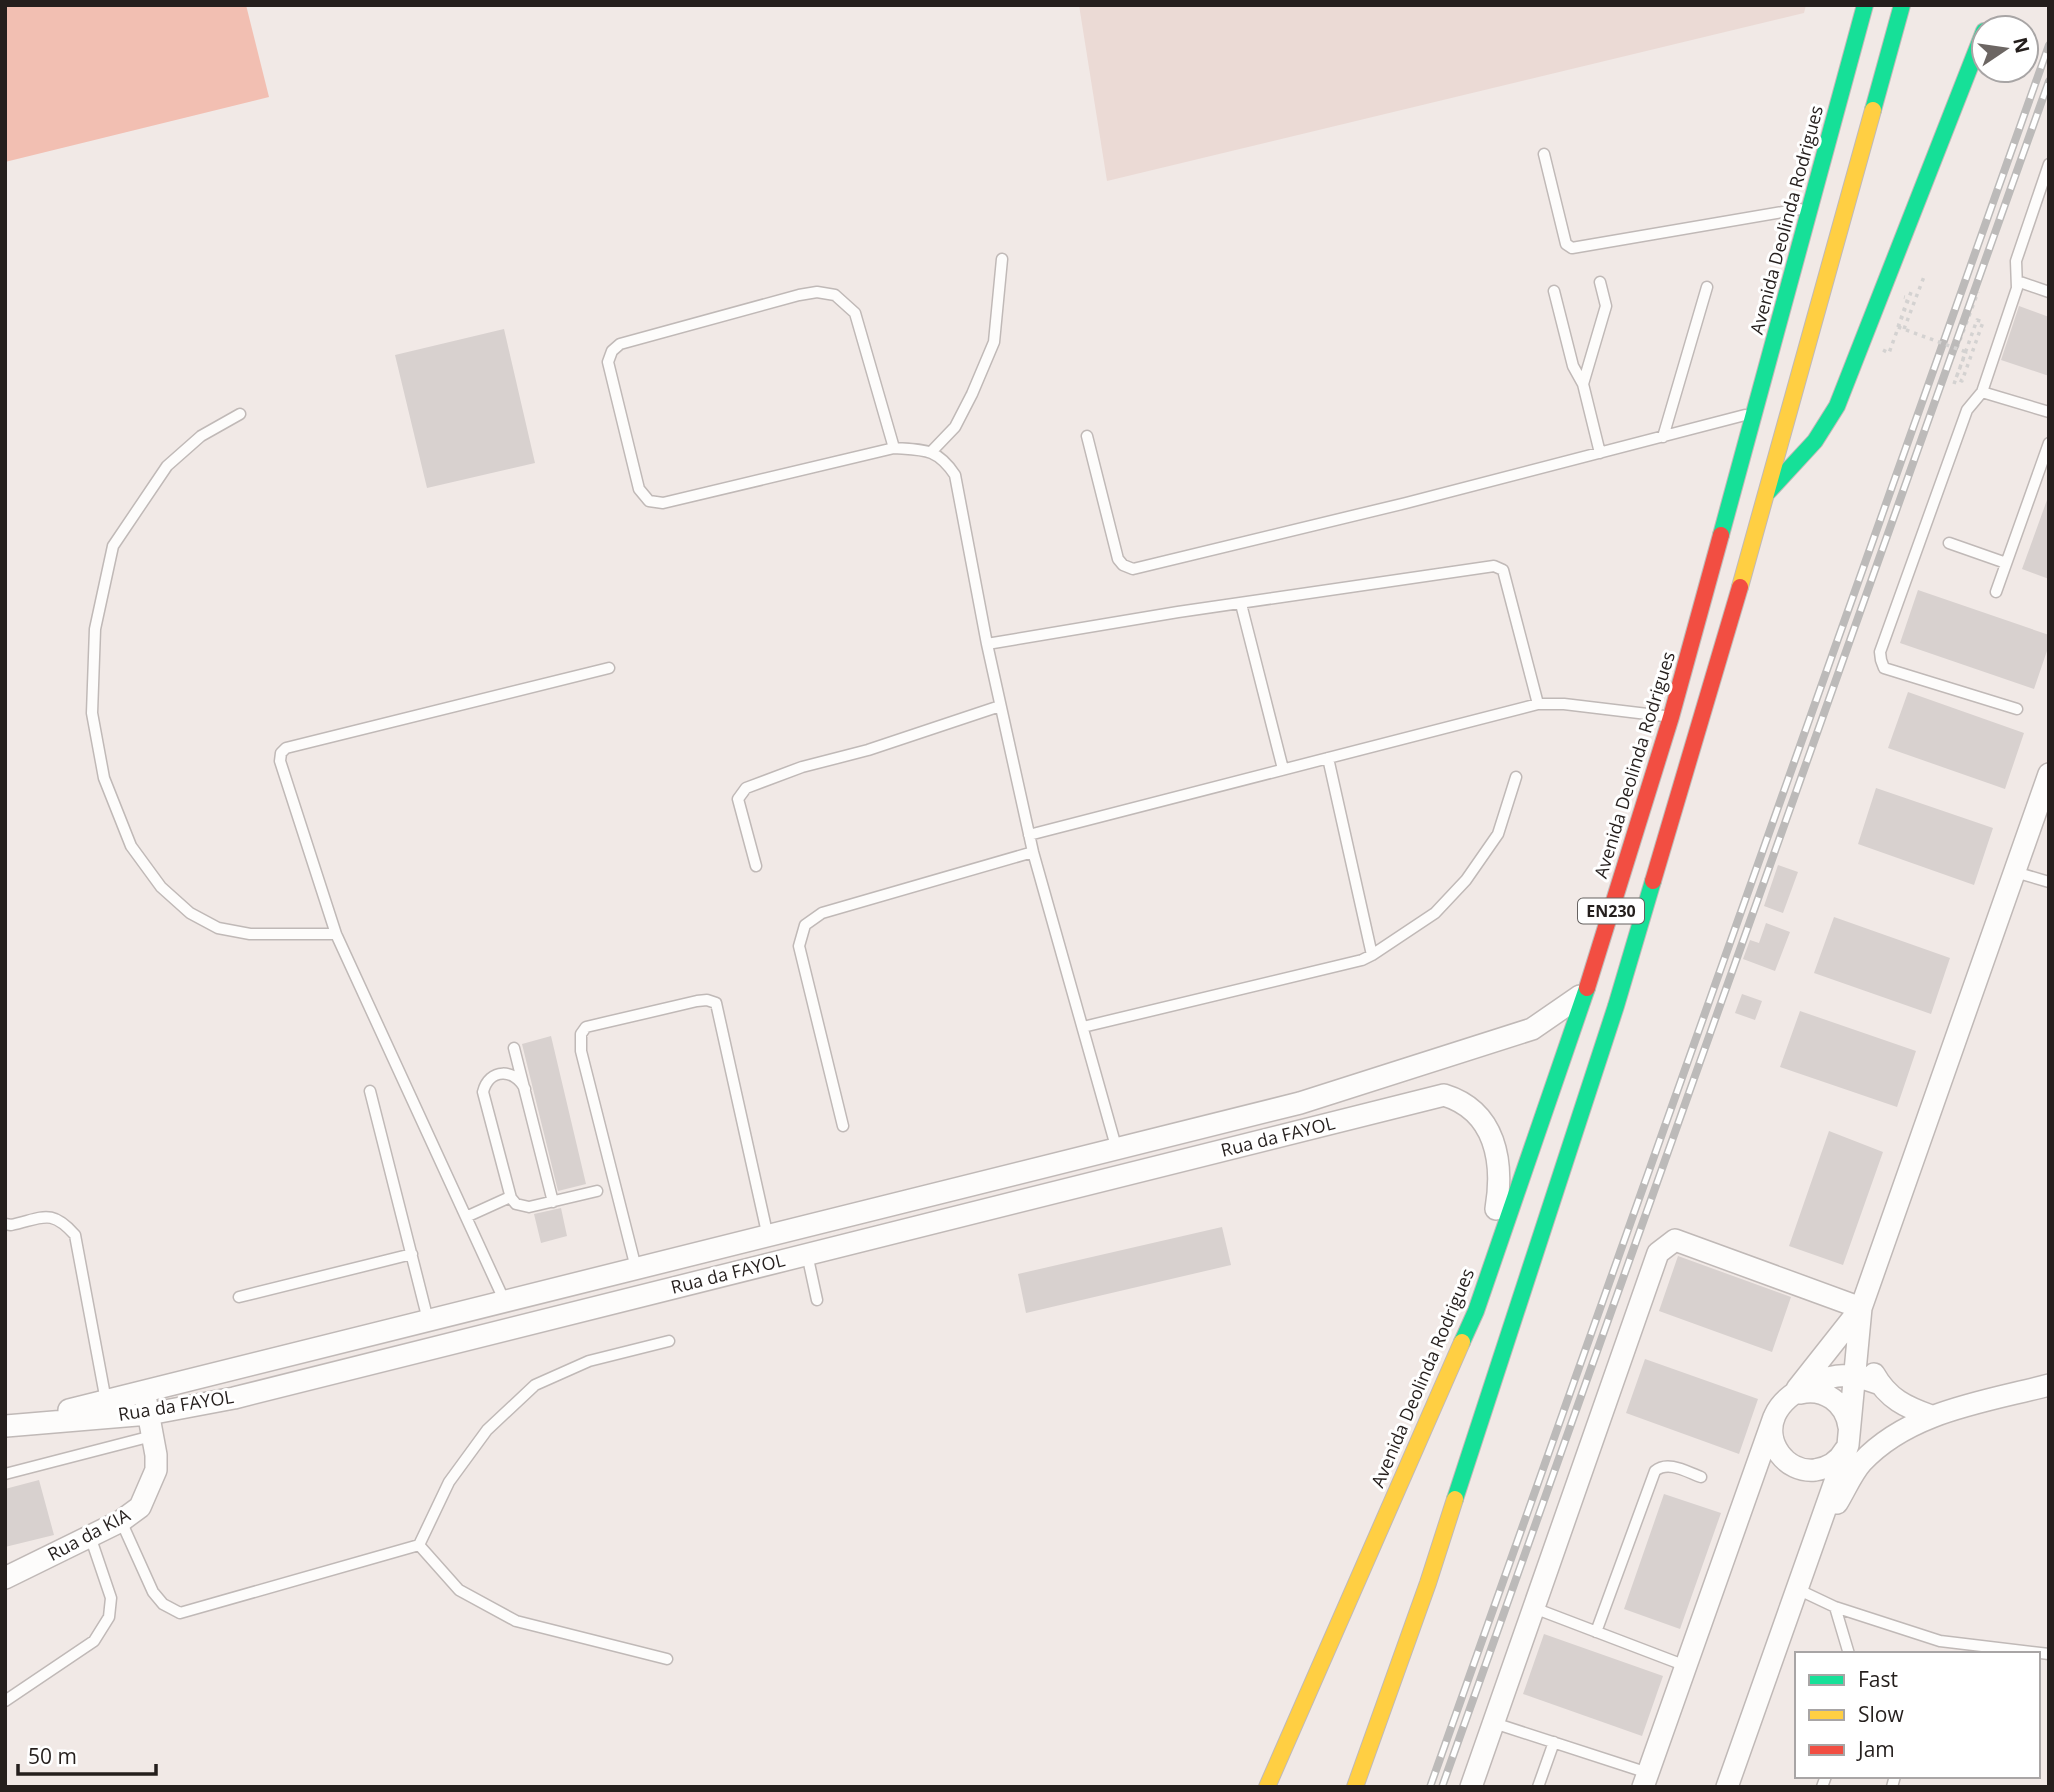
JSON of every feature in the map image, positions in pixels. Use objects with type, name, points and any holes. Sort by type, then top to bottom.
[{"type":"main road","name":"Avenida Deolinda Rodrigues","points":[[1267,1787],[1476,1311],[1585,993],[1671,717],[1865,5]]},
{"type":"main road","name":"EN230","points":[[1355,1787],[1428,1583],[1616,1006],[1768,492],[1902,5]]},
{"type":"main road","points":[[1768,492],[1825,430],[1837,406],[1970,66]]},
{"type":"street","points":[[1727,1787],[1849,1438],[1861,1308],[2049,774]]},
{"type":"street","name":"Rua da FAYOL","points":[[6,1426],[1300,1103],[1532,1028],[1585,993]]},
{"type":"street","name":"Rua da FAYOL","points":[[6,1426],[149,1414],[234,1398],[1444,1095],[1457,1099],[1476,1113],[1490,1132],[1498,1154],[1501,1174],[1476,1311]]},
{"type":"street","points":[[1471,1787],[1658,1253],[1675,1240],[1861,1308]]},
{"type":"street","points":[[1861,1308],[1864,1356],[1880,1384],[1904,1406],[1931,1416]]},
{"type":"street","points":[[1646,1780],[1774,1417],[1861,1308]]},
{"type":"street","points":[[1791,1396],[1811,1384],[1833,1377],[1853,1376],[1880,1384]]},
{"type":"street","points":[[1813,1542],[1861,1463],[1893,1434],[1931,1416],[2049,1385]]},
{"type":"street","name":"Rua da KIA","points":[[5,1578],[121,1521],[140,1507],[156,1470],[145,1392]]},
{"type":"street","points":[[1774,1417],[1771,1430],[1773,1442],[1786,1462],[1797,1468],[1822,1469],[1833,1464],[1842,1455],[1849,1438],[1848,1417],[1841,1405],[1818,1392],[1791,1396]]},
{"type":"lane","points":[[1544,154],[1566,244],[1572,248],[1810,208]]},
{"type":"lane","points":[[2017,709],[1884,668],[1880,652],[1967,410],[1982,392],[2017,288],[2016,261],[2049,163]]},
{"type":"lane","points":[[932,451],[955,427],[994,342],[1002,259]]},
{"type":"lane","points":[[2017,281],[2049,292]]},
{"type":"lane","points":[[1583,384],[1606,306],[1600,282]]},
{"type":"lane","points":[[1663,437],[1707,287]]},
{"type":"lane","points":[[1554,291],[1573,366],[1583,384],[1600,453]]},
{"type":"lane","points":[[894,448],[855,313],[835,295],[817,292],[799,295],[620,344],[612,351],[608,362],[639,489],[649,500],[663,503],[894,448],[932,451],[955,475],[1000,706],[1033,852],[1117,1150]]},
{"type":"lane","points":[[1982,392],[2049,412]]},
{"type":"lane","points":[[1087,436],[1118,559],[1133,569],[1380,510],[1754,413]]},
{"type":"lane","points":[[240,414],[201,436],[167,466],[113,546],[95,629],[92,713],[104,778],[131,846],[161,887],[190,913],[218,929],[250,934],[336,934]]},
{"type":"lane","points":[[1996,592],[2049,443]]},
{"type":"lane","points":[[1949,543],[2006,563]]},
{"type":"lane","points":[[987,643],[1488,566],[1499,567],[1503,569],[1538,704]]},
{"type":"lane","points":[[1241,604],[1283,769]]},
{"type":"lane","points":[[505,1301],[336,934],[280,761],[281,753],[286,747],[609,668]]},
{"type":"lane","points":[[1030,835],[1538,704],[1563,704],[1671,717]]},
{"type":"lane","points":[[756,866],[738,799],[746,788],[802,767],[868,750],[1000,706]]},
{"type":"lane","points":[[1328,758],[1372,956]]},
{"type":"lane","points":[[1083,1027],[1372,956],[1435,913],[1466,880],[1498,834],[1516,777]]},
{"type":"lane","points":[[844,1126],[799,946],[805,925],[821,913],[1033,852]]},
{"type":"lane","points":[[2015,873],[2049,882]]},
{"type":"lane","points":[[635,1268],[581,1051],[581,1034],[586,1027],[697,1001],[716,1003],[768,1237]]},
{"type":"lane","points":[[514,1048],[554,1202]]},
{"type":"lane","points":[[525,1089],[517,1077],[505,1073],[493,1076],[484,1086],[483,1092],[510,1197],[522,1207],[597,1191]]},
{"type":"lane","points":[[370,1091],[428,1320]]},
{"type":"lane","points":[[466,1217],[510,1197]]},
{"type":"lane","points":[[5,1224],[51,1216],[63,1222],[75,1235],[106,1401]]},
{"type":"lane","points":[[239,1297],[412,1254]]},
{"type":"lane","points":[[807,1254],[817,1300]]},
{"type":"lane","points":[[121,1521],[153,1592],[163,1604],[180,1613],[419,1545],[449,1482],[487,1430],[535,1385],[589,1361],[669,1340]]},
{"type":"lane","points":[[5,1474],[152,1436]]},
{"type":"lane","points":[[1596,1632],[1655,1471],[1661,1466],[1668,1466],[1701,1477]]},
{"type":"lane","points":[[5,1701],[94,1641],[109,1617],[111,1598],[90,1536]]},
{"type":"lane","points":[[419,1545],[459,1590],[516,1621],[667,1659]]},
{"type":"lane","points":[[1797,1589],[1835,1607],[1940,1642],[2031,1652]]},
{"type":"lane","points":[[1835,1607],[1848,1652]]},
{"type":"lane","points":[[1534,1608],[1686,1665]]},
{"type":"lane","points":[[1938,1652],[1940,1642]]},
{"type":"lane","points":[[1494,1723],[1555,1742],[1646,1780]]},
{"type":"lane","points":[[1538,1787],[1555,1742]]},
{"type":"path","points":[[1904,329],[1926,274]]},
{"type":"path","points":[[1957,348],[1978,292]]},
{"type":"path","points":[[1898,327],[1957,348],[1966,352],[1956,378],[1962,381],[1983,322],[1977,320],[1954,384]]},
{"type":"shaded area","points":[[5,5],[246,5],[269,97],[5,162]]},
{"type":"shaded area","points":[[1079,5],[1806,5],[1804,13],[1107,181]]},
{"type":"building","points":[[2019,306],[2049,317],[2049,376],[2001,360]]},
{"type":"building","points":[[504,329],[535,463],[427,488],[395,355]]},
{"type":"building","points":[[2047,500],[2049,501],[2049,579],[2022,569]]},
{"type":"building","points":[[1918,590],[2049,635],[2049,645],[2034,689],[1900,643]]},
{"type":"building","points":[[1908,692],[2024,733],[2005,789],[1888,748]]},
{"type":"building","points":[[1876,788],[1993,828],[1974,885],[1858,844]]},
{"type":"building","points":[[1778,865],[1798,872],[1783,913],[1764,906]]},
{"type":"building","points":[[1834,917],[1950,958],[1931,1014],[1814,973]]},
{"type":"building","points":[[1766,923],[1790,932],[1775,971],[1743,959],[1750,940],[1759,943]]},
{"type":"building","points":[[1742,994],[1762,1001],[1755,1020],[1735,1013]]},
{"type":"building","points":[[1800,1011],[1916,1051],[1897,1107],[1780,1067]]},
{"type":"building","points":[[551,1036],[586,1184],[558,1191],[522,1044]]},
{"type":"building","points":[[1829,1131],[1883,1152],[1843,1265],[1789,1246]]},
{"type":"building","points":[[561,1208],[567,1236],[541,1243],[534,1214]]},
{"type":"building","points":[[1222,1227],[1231,1265],[1026,1313],[1018,1274]]},
{"type":"building","points":[[1678,1256],[1791,1297],[1772,1352],[1659,1311]]},
{"type":"building","points":[[1645,1359],[1758,1399],[1739,1454],[1626,1413]]},
{"type":"building","points":[[39,1480],[54,1535],[5,1547],[5,1489]]},
{"type":"building","points":[[1664,1494],[1721,1513],[1680,1629],[1624,1609]]},
{"type":"building","points":[[1544,1634],[1663,1676],[1642,1736],[1523,1694]]},
{"type":"railway","points":[[1430,1787],[2049,45]]},
{"type":"railway","points":[[1442,1787],[2049,81]]},
{"type":"traffic: fast","points":[[1721,535],[1865,5]]},
{"type":"traffic: fast","points":[[1873,110],[1902,5]]},
{"type":"traffic: fast","points":[[1768,492],[1815,441],[1837,406],[1970,67]]},
{"type":"traffic: fast","points":[[1455,1499],[1616,1006],[1653,881]]},
{"type":"traffic: fast","points":[[1462,1342],[1476,1311],[1587,988]]},
{"type":"traffic: slow","points":[[1740,587],[1873,110]]},
{"type":"traffic: slow","points":[[1267,1787],[1462,1342]]},
{"type":"traffic: slow","points":[[1355,1787],[1455,1499]]},
{"type":"traffic: jam","points":[[1587,988],[1671,717],[1721,535]]},
{"type":"traffic: jam","points":[[1653,881],[1740,587]]}]
